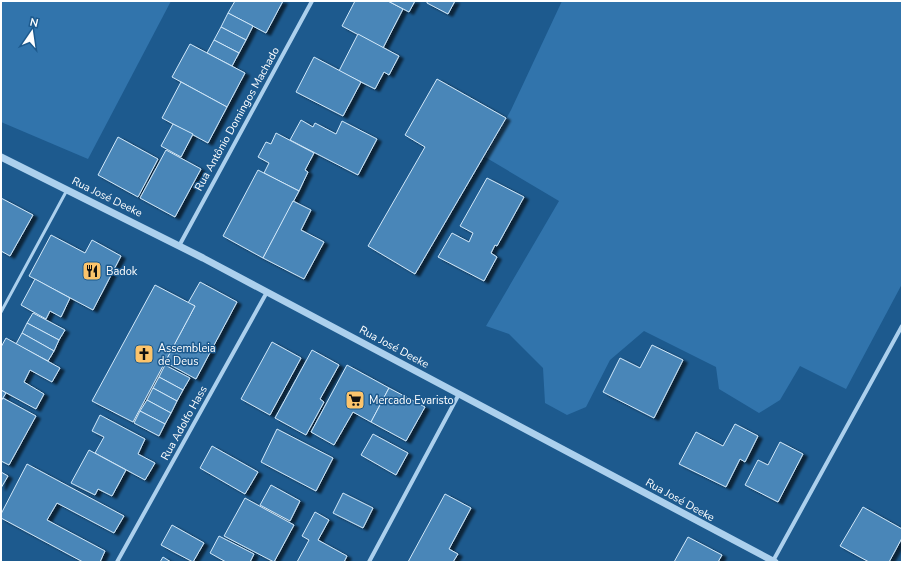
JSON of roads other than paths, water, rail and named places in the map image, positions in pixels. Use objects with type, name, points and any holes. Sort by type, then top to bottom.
[{"type":"street","name":"Rua Antônio Domingos Machado","points":[[178,246],[312,1]]},
{"type":"street","name":"Rua José Deeke","points":[[1,157],[267,292],[774,562]]},
{"type":"street","name":"Rua Adolfo Hass","points":[[117,562],[267,292]]},
{"type":"street","points":[[774,562],[902,326]]},
{"type":"street","points":[[369,562],[459,394]]},
{"type":"lane","points":[[1,312],[67,190]]},
{"type":"place","name":"Badok","points":[[92,271]]},
{"type":"place","name":"Assembleia de Deus","points":[[144,354]]},
{"type":"place","name":"Mercado Evaristo","points":[[355,400]]}]
